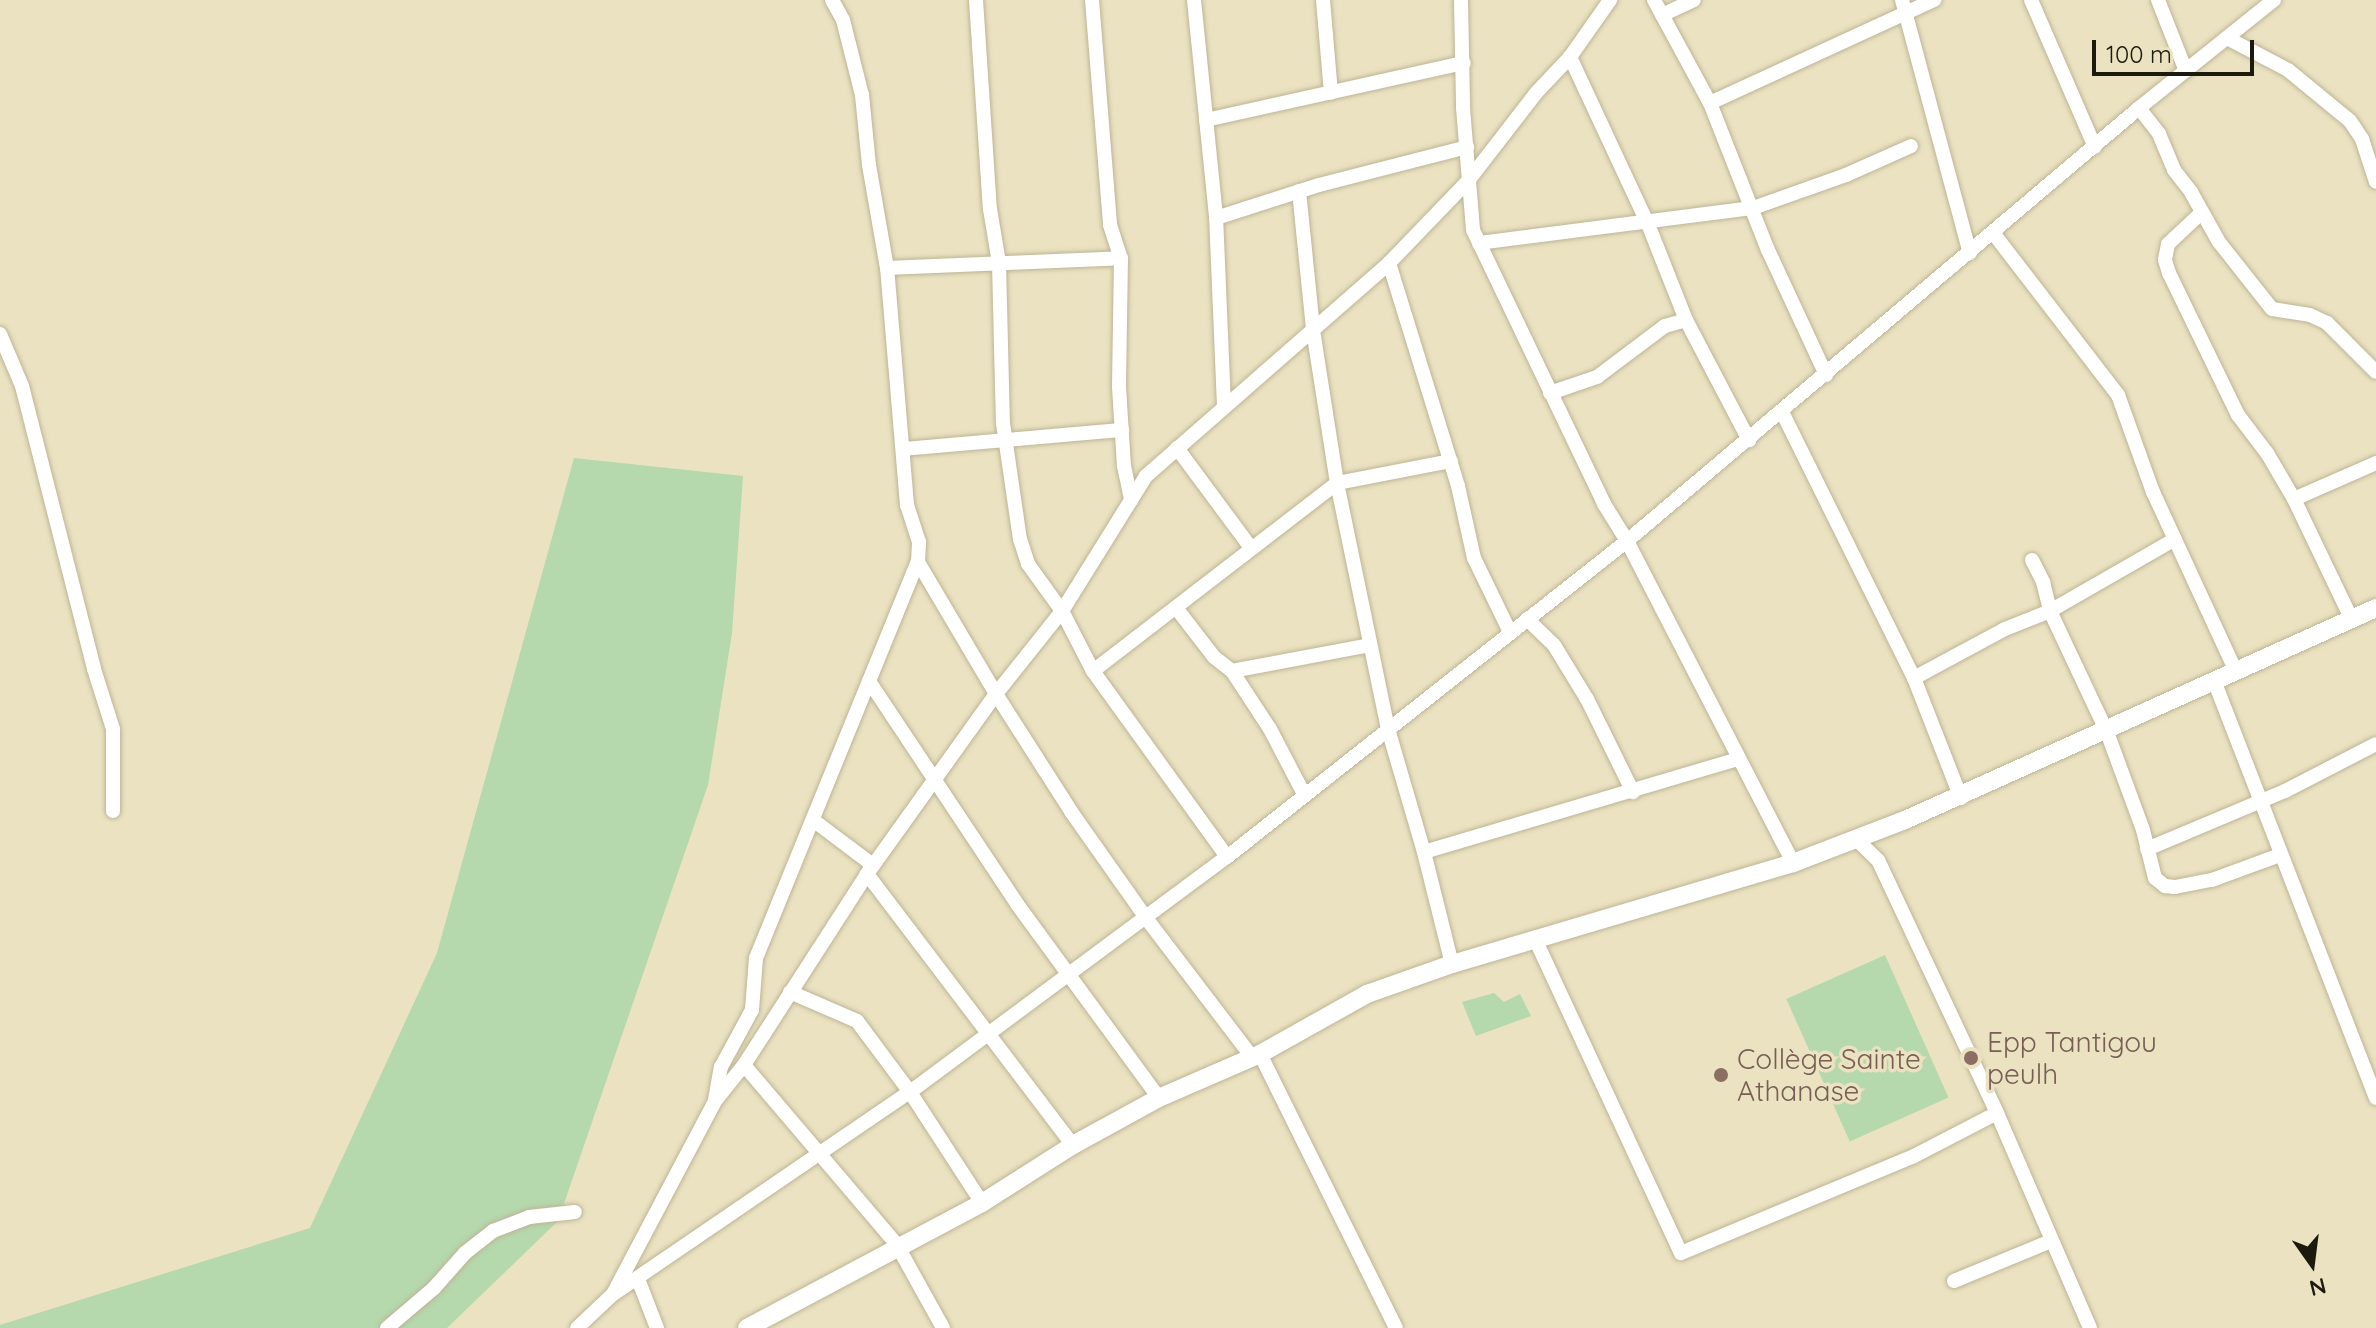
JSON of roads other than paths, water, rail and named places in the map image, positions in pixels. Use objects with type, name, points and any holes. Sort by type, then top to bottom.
[{"type":"main road","points":[[747,1328],[897,1245],[982,1203],[1073,1145],[1159,1098],[1256,1055],[1305,1025],[1367,994],[1452,964],[1793,863],[1856,839],[1961,798],[2376,608]]},
{"type":"street","points":[[715,1101],[721,1067],[752,1010],[756,958],[918,562],[919,542],[907,505],[887,268],[869,165],[862,95],[843,20],[832,0]]},
{"type":"street","points":[[976,0],[990,209],[999,263],[999,375],[1020,539],[1028,564],[1062,611],[1093,671],[1227,857]]},
{"type":"street","points":[[1092,0],[1110,225],[1121,258],[1122,430],[1131,500]]},
{"type":"street","points":[[1194,0],[1216,218],[1224,406]]},
{"type":"street","points":[[1323,0],[1331,93]]},
{"type":"street","points":[[1461,0],[1469,205],[1479,243],[1604,504],[1627,541],[1793,863]]},
{"type":"street","points":[[612,1295],[715,1101],[744,1065],[870,870],[996,694],[1062,611],[1146,476],[1389,263],[1468,181],[1536,93],[1570,57],[1610,0]]},
{"type":"street","points":[[1654,0],[1710,103],[1768,250],[1826,375]]},
{"type":"street","points":[[1662,15],[1694,0]]},
{"type":"street","points":[[1710,103],[1903,6],[1934,0]]},
{"type":"street","points":[[2031,0],[2095,147]]},
{"type":"street","points":[[2158,0],[2186,71]]},
{"type":"street","points":[[577,1328],[612,1295],[910,1092],[986,1032],[1069,976],[1227,857],[1627,541],[1994,234],[2139,108],[2274,0]]},
{"type":"street","points":[[1903,6],[1970,253]]},
{"type":"street","points":[[2229,39],[2288,70],[2350,121],[2362,139],[2376,182]]},
{"type":"street","points":[[1570,57],[1648,224],[1686,320],[1749,440]]},
{"type":"street","points":[[1206,120],[1464,63]]},
{"type":"street","points":[[2139,108],[2159,134],[2174,170],[2191,192],[2219,242],[2272,309],[2310,315],[2327,323],[2376,372]]},
{"type":"street","points":[[1479,243],[1648,224],[1753,208],[1846,175],[1911,146]]},
{"type":"street","points":[[1216,218],[1299,191],[1467,147]]},
{"type":"street","points":[[1299,191],[1313,330],[1337,483],[1388,729],[1424,852],[1452,964]]},
{"type":"street","points":[[2201,213],[2168,244],[2165,260],[2238,415],[2267,453],[2294,499],[2351,618]]},
{"type":"street","points":[[1994,234],[2118,395],[2153,492],[2236,672]]},
{"type":"street","points":[[887,268],[1121,258]]},
{"type":"street","points":[[1389,263],[1451,461],[1474,558],[1510,632]]},
{"type":"street","points":[[1550,393],[1597,377],[1665,326],[1686,320]]},
{"type":"street","points":[[0,334],[22,386],[94,669],[113,729],[113,811]]},
{"type":"street","points":[[1782,412],[1914,678],[1961,798]]},
{"type":"street","points":[[903,449],[1122,430]]},
{"type":"street","points":[[1177,448],[1251,548]]},
{"type":"street","points":[[1093,671],[1337,483],[1451,461]]},
{"type":"street","points":[[2294,499],[2376,463]]},
{"type":"street","points":[[1914,678],[2005,629],[2050,611],[2175,539]]},
{"type":"street","points":[[2032,560],[2043,582],[2050,611],[2107,732],[2155,878],[2165,886],[2175,887],[2212,880],[2280,855]]},
{"type":"street","points":[[918,562],[996,694],[1146,918],[1256,1055],[1396,1328]]},
{"type":"street","points":[[1177,609],[1214,657],[1232,671],[1270,729],[1304,794]]},
{"type":"street","points":[[1527,619],[1554,645],[1587,699],[1633,792]]},
{"type":"street","points":[[1232,671],[1370,645]]},
{"type":"street","points":[[869,681],[933,782],[1159,1098]]},
{"type":"street","points":[[2215,683],[2280,855],[2325,959],[2376,1098]]},
{"type":"street","points":[[2147,849],[2260,801],[2376,744]]},
{"type":"street","points":[[1424,852],[1738,759]]},
{"type":"street","points":[[813,820],[870,870],[986,1032],[1073,1145]]},
{"type":"street","points":[[1856,839],[1878,860],[1997,1113],[2090,1328]]},
{"type":"street","points":[[1536,941],[1681,1253],[1914,1156],[1997,1113]]},
{"type":"street","points":[[790,992],[857,1021],[910,1092],[982,1203]]},
{"type":"street","points":[[2358,1048],[2376,1049]]},
{"type":"street","points":[[744,1065],[897,1245],[943,1328]]},
{"type":"street","points":[[387,1328],[434,1288],[465,1253],[493,1231],[529,1217],[575,1212]]},
{"type":"street","points":[[1954,1281],[2051,1241]]},
{"type":"street","points":[[638,1279],[657,1328]]},
{"type":"place","name":"Epp Tantigou peulh","points":[[1971,1058]]},
{"type":"place","name":"Collège Sainte Athanase","points":[[1721,1075]]}]
